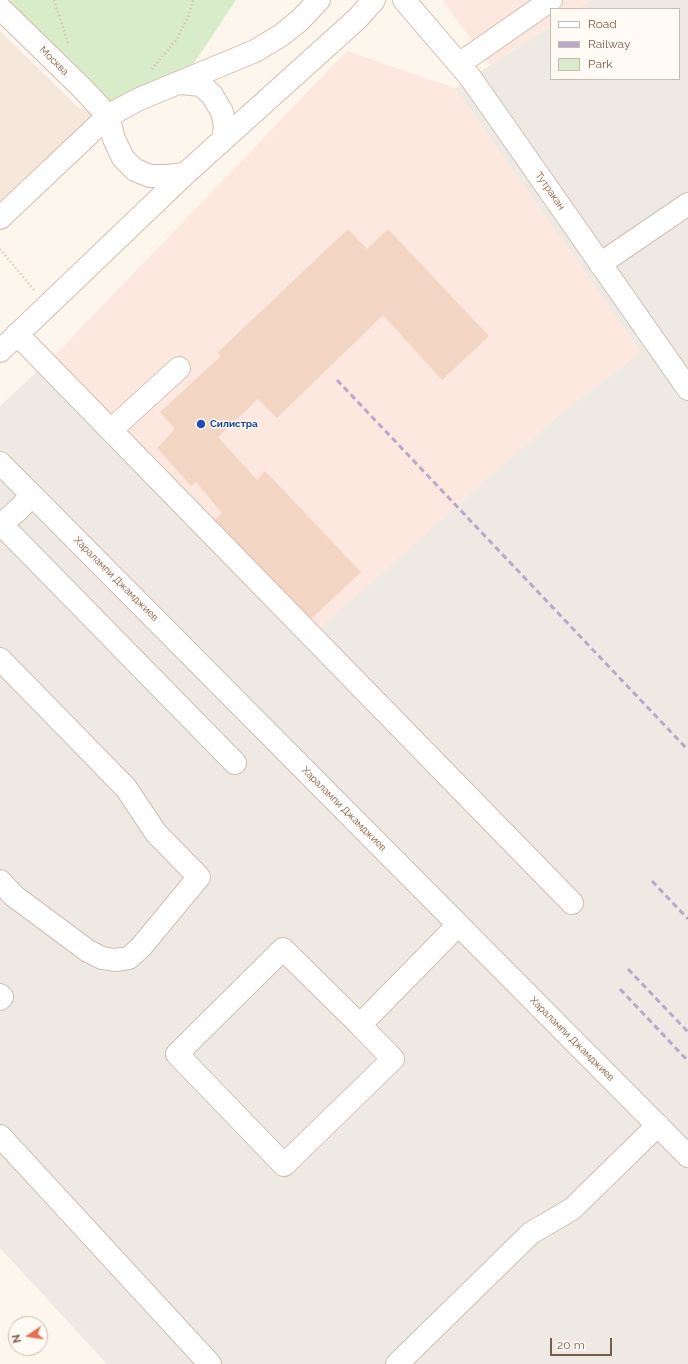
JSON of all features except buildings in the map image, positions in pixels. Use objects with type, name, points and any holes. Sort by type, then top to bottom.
[{"type":"street","points":[[0,218],[108,116],[137,100],[255,51],[280,36],[299,21],[319,0]]},
{"type":"street","points":[[0,350],[185,174],[358,18],[374,0]]},
{"type":"street","name":"Тутракан","points":[[404,0],[470,77],[688,389]]},
{"type":"street","points":[[459,64],[551,0]]},
{"type":"street","name":"Москва","points":[[0,8],[83,89],[108,116]]},
{"type":"street","points":[[181,82],[200,85],[212,95],[222,112],[225,126],[223,140]]},
{"type":"street","points":[[108,116],[114,139],[123,158],[135,170],[150,176],[185,174]]},
{"type":"street","points":[[600,264],[688,204]]},
{"type":"street","points":[[17,334],[572,903]]},
{"type":"street","points":[[111,430],[179,368]]},
{"type":"street","name":"Харалампи Джамджиев","points":[[0,463],[688,1156]]},
{"type":"street","points":[[32,495],[18,510],[0,524],[235,763]]},
{"type":"street","points":[[0,659],[126,788],[156,833],[199,877],[141,947],[128,958],[115,960],[102,958],[88,951],[14,896],[0,881]]},
{"type":"street","points":[[360,1025],[458,925]]},
{"type":"street","points":[[283,949],[360,1025],[393,1059],[284,1165],[177,1054],[283,949]]},
{"type":"street","points":[[0,995],[2,997],[0,999]]},
{"type":"street","points":[[397,1364],[531,1233],[572,1209],[658,1125]]},
{"type":"street","points":[[0,1136],[210,1364]]},
{"type":"path","points":[[151,70],[177,39],[189,15],[193,0]]},
{"type":"path","points":[[0,249],[48,305]]},
{"type":"shaded area","points":[[442,0],[592,0],[579,8],[550,8],[550,27],[490,65]]},
{"type":"shaded area","points":[[592,0],[688,0],[688,1364],[107,1364],[0,1248],[0,406],[54,356],[318,630],[560,414],[641,352],[455,88],[550,27],[550,80],[680,80],[680,8],[579,8]]},
{"type":"shaded area","points":[[0,31],[79,108],[108,116],[0,218]]},
{"type":"shaded area","points":[[347,51],[455,88],[641,352],[560,414],[318,631],[54,356]]},
{"type":"green space","points":[[0,0],[236,0],[181,83],[108,116]]},
{"type":"railway","points":[[337,380],[688,750]]},
{"type":"railway","points":[[652,881],[688,919]]},
{"type":"railway","points":[[628,969],[688,1032]]},
{"type":"railway","points":[[620,989],[688,1061]]},
{"type":"place","name":"Силистра","points":[[201,424]]}]
